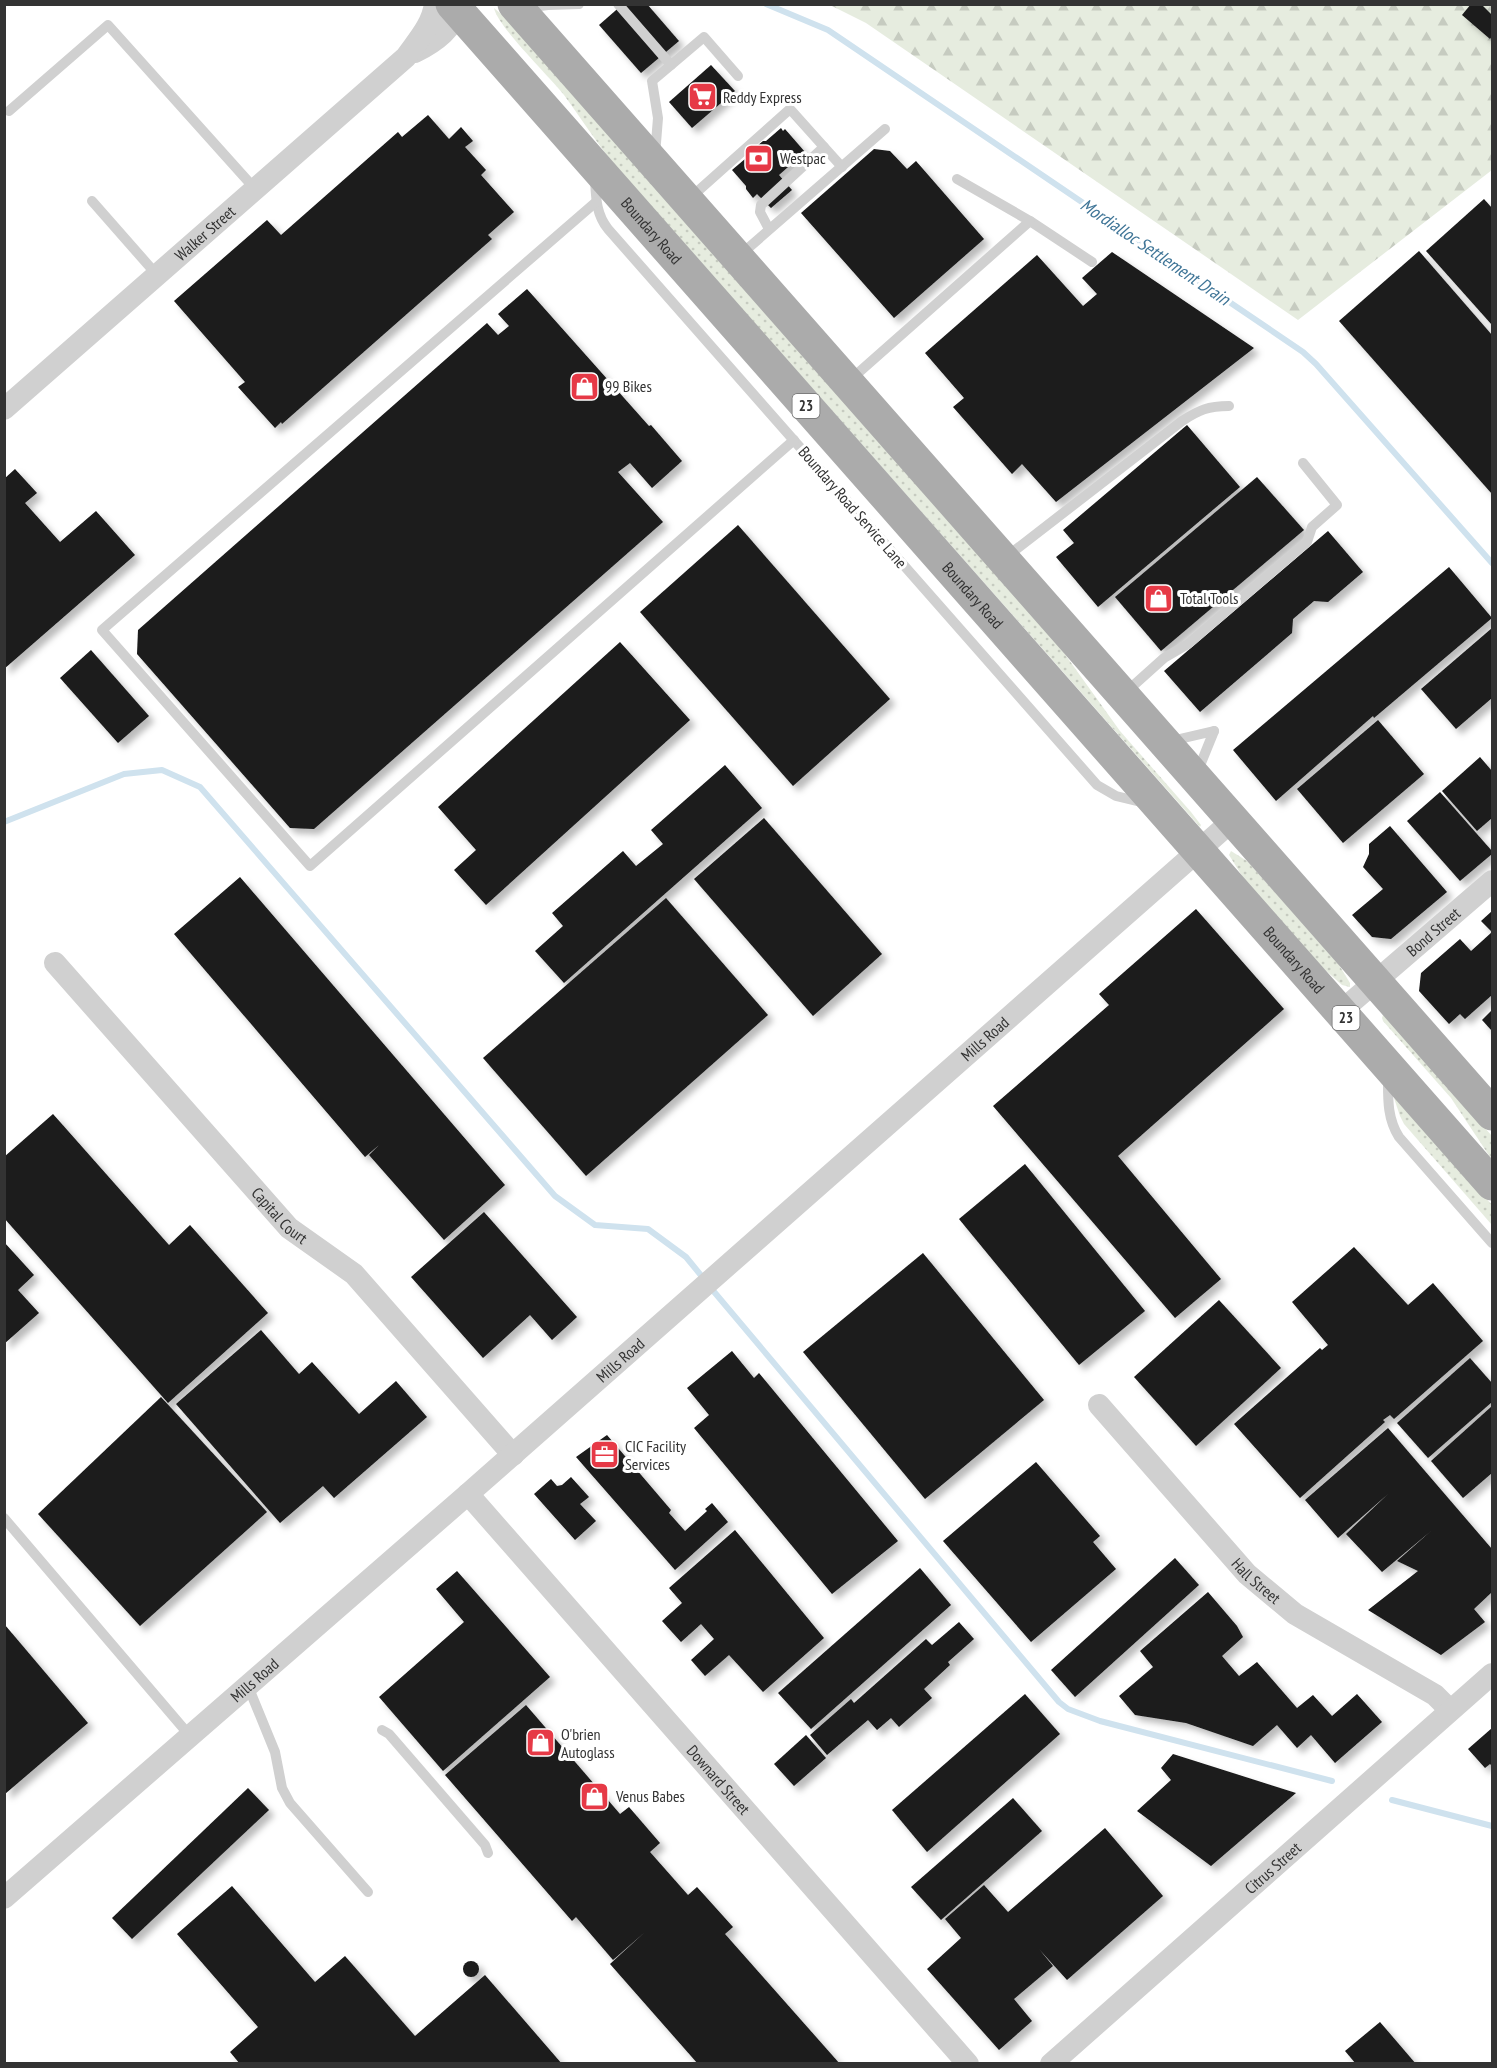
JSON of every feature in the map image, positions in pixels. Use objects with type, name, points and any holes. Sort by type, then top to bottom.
[{"type":"main road","name":"Boundary Road","points":[[475,6],[486,10],[534,68],[587,157],[1492,1184]]},
{"type":"main road","points":[[475,6],[654,164],[1492,1114]]},
{"type":"street","name":"Walker Street","points":[[4,409],[406,57],[427,46],[475,6]]},
{"type":"street","name":"Mills Road","points":[[4,1898],[513,1455],[1232,821]]},
{"type":"street","name":"Bond Street","points":[[1340,1012],[1492,881]]},
{"type":"street","name":"Capital Court","points":[[55,963],[289,1228],[354,1274],[513,1455]]},
{"type":"street","name":"Hall Street","points":[[1098,1405],[1247,1574],[1295,1614],[1436,1695],[1450,1710]]},
{"type":"street","name":"Downard Street","points":[[468,1494],[968,2064]]},
{"type":"street","name":"Citrus Street","points":[[1051,2064],[1492,1674]]},
{"type":"lane","points":[[475,6],[579,4]]},
{"type":"lane","points":[[618,4],[671,65]]},
{"type":"lane","points":[[9,111],[108,25],[255,189]]},
{"type":"lane","points":[[654,164],[658,118],[652,81],[704,38],[738,76]]},
{"type":"lane","points":[[686,201],[790,109],[842,167]]},
{"type":"lane","points":[[736,258],[885,129]]},
{"type":"lane","points":[[769,229],[760,212],[761,205],[824,147]]},
{"type":"lane","name":"Boundary Road Service Lane","points":[[587,157],[596,202],[602,222],[608,230],[1097,785],[1116,796],[1159,807]]},
{"type":"lane","points":[[957,179],[1030,221],[1092,262]]},
{"type":"lane","points":[[92,201],[157,275]]},
{"type":"lane","points":[[596,202],[102,630],[310,866],[794,441]]},
{"type":"lane","points":[[846,383],[1030,221]]},
{"type":"lane","points":[[1003,560],[1182,421],[1198,411],[1213,406],[1229,406]]},
{"type":"lane","points":[[1122,696],[1164,658],[1188,644],[1307,542],[1312,527],[1337,505],[1303,464]]},
{"type":"lane","points":[[1163,743],[1214,731],[1195,778]]},
{"type":"lane","points":[[1388,1066],[1388,1103],[1395,1130],[1492,1243]]},
{"type":"lane","points":[[4,1518],[190,1736]]},
{"type":"lane","points":[[248,1686],[275,1752],[282,1788],[290,1803],[368,1892]]},
{"type":"lane","points":[[382,1730],[389,1734],[485,1845],[488,1853]]},
{"type":"green space","points":[[830,5],[1492,5],[1492,170],[1298,320],[866,23]]},
{"type":"green space","points":[[494,8],[507,19],[1059,646],[1120,731],[1191,812],[1201,825],[1200,827],[614,164],[564,95],[505,27]]},
{"type":"green space","points":[[1231,851],[1247,861],[1336,960],[1350,983],[1350,987],[1342,985],[1323,968],[1244,879],[1229,855]]},
{"type":"green space","points":[[1383,1015],[1392,1022],[1492,1136],[1492,1160],[1451,1098],[1383,1021]]},
{"type":"green space","points":[[1394,1098],[1401,1101],[1492,1205],[1492,1225],[1404,1124]]},
{"type":"building","points":[[623,4],[647,4],[679,41],[641,73],[599,25]]},
{"type":"building","points":[[1471,4],[1481,4],[1492,15],[1490,39],[1462,15]]},
{"type":"building","name":"Reddy Express","points":[[711,65],[735,91],[692,128],[669,102]]},
{"type":"building","points":[[428,115],[449,139],[461,127],[473,141],[465,147],[486,170],[481,175],[514,212],[488,235],[492,239],[275,428],[238,387],[245,382],[174,301],[267,220],[281,235],[398,132],[402,137]]},
{"type":"building","points":[[781,128],[783,131],[785,129],[805,152],[779,175],[792,190],[771,208],[757,194],[753,198],[732,170],[752,153],[752,150]]},
{"type":"building","points":[[874,149],[890,151],[907,169],[916,161],[984,239],[894,318],[801,213]]},
{"type":"building","points":[[1484,199],[1492,208],[1492,325],[1426,251]]},
{"type":"building","points":[[1419,251],[1492,335],[1492,494],[1339,321]]},
{"type":"building","points":[[1112,252],[1254,348],[1056,502],[1022,464],[1012,474],[953,407],[964,398],[925,353],[1037,255],[1083,306],[1097,294],[1082,278]]},
{"type":"building","points":[[527,289],[682,461],[652,488],[630,463],[618,472],[663,522],[314,829],[290,828],[137,654],[138,630],[487,323],[498,335],[509,326],[498,314]]},
{"type":"building","points":[[1187,425],[1240,487],[1098,607],[1056,557],[1074,543],[1063,530]]},
{"type":"building","points":[[15,469],[37,493],[25,503],[60,542],[96,511],[135,555],[4,669],[4,479]]},
{"type":"building","points":[[1257,477],[1304,530],[1161,651],[1115,597]]},
{"type":"building","points":[[738,525],[890,699],[793,786],[640,612]]},
{"type":"building","points":[[1328,531],[1363,572],[1328,602],[1314,601],[1293,619],[1292,633],[1200,712],[1164,671]]},
{"type":"building","points":[[1449,567],[1492,618],[1374,718],[1373,716],[1276,801],[1233,750]]},
{"type":"building","points":[[1492,628],[1492,698],[1456,729],[1421,689]]},
{"type":"building","points":[[620,642],[690,720],[486,905],[454,870],[476,850],[438,807]]},
{"type":"building","points":[[91,650],[149,716],[118,743],[60,678]]},
{"type":"building","points":[[1378,720],[1424,774],[1343,843],[1297,789]]},
{"type":"building","points":[[1480,757],[1492,771],[1492,818],[1477,831],[1442,791]]},
{"type":"building","points":[[725,765],[762,808],[564,983],[535,951],[563,926],[552,913],[623,851],[636,866],[663,844],[651,830]]},
{"type":"building","points":[[1440,792],[1492,851],[1492,854],[1460,881],[1407,821]]},
{"type":"building","points":[[764,818],[882,954],[813,1016],[694,879]]},
{"type":"building","points":[[1390,826],[1447,892],[1391,939],[1372,937],[1352,915],[1383,889],[1363,867],[1369,854],[1369,844]]},
{"type":"building","points":[[240,877],[505,1185],[444,1240],[369,1155],[379,1145],[365,1157],[174,934]]},
{"type":"building","points":[[666,898],[768,1015],[586,1176],[483,1058]]},
{"type":"building","points":[[1196,909],[1284,1009],[1118,1156],[1221,1279],[1175,1318],[993,1106],[1109,1005],[1099,994]]},
{"type":"building","points":[[1492,911],[1492,932],[1481,921]]},
{"type":"building","points":[[1492,932],[1492,995],[1465,1019],[1460,1014],[1449,1024],[1419,991],[1421,973],[1460,939],[1471,951]]},
{"type":"building","points":[[1492,1010],[1492,1031],[1482,1020]]},
{"type":"building","points":[[53,1114],[169,1245],[190,1225],[268,1313],[168,1403],[4,1218],[4,1157]]},
{"type":"building","points":[[1025,1164],[1145,1311],[1079,1365],[959,1219]]},
{"type":"building","points":[[484,1212],[577,1317],[552,1340],[530,1315],[483,1358],[411,1277]]},
{"type":"building","points":[[4,1242],[34,1275],[18,1290],[39,1313],[4,1344]]},
{"type":"building","points":[[1354,1247],[1408,1305],[1433,1283],[1483,1341],[1394,1419],[1390,1415],[1383,1420],[1385,1422],[1300,1498],[1234,1424],[1320,1348],[1322,1350],[1328,1345],[1292,1302]]},
{"type":"building","points":[[923,1253],[1044,1400],[925,1499],[803,1352]]},
{"type":"building","points":[[1219,1300],[1281,1368],[1196,1446],[1134,1377]]},
{"type":"building","points":[[261,1330],[299,1374],[312,1362],[359,1414],[396,1381],[427,1417],[334,1498],[323,1486],[280,1523],[176,1404]]},
{"type":"building","points":[[732,1351],[754,1378],[759,1373],[898,1541],[832,1594],[694,1428],[709,1415],[687,1388]]},
{"type":"building","points":[[1470,1358],[1492,1383],[1492,1402],[1428,1458],[1397,1423]]},
{"type":"building","points":[[161,1397],[267,1512],[140,1626],[38,1514]]},
{"type":"building","points":[[1492,1406],[1492,1473],[1463,1498],[1431,1461]]},
{"type":"building","points":[[1388,1428],[1492,1549],[1492,1592],[1474,1609],[1485,1622],[1441,1655],[1368,1610],[1418,1571],[1397,1561],[1431,1531],[1382,1572],[1346,1534],[1388,1494],[1338,1538],[1305,1500]]},
{"type":"building","points":[[607,1435],[671,1510],[669,1513],[685,1531],[707,1511],[705,1509],[712,1503],[728,1522],[675,1570],[576,1457]]},
{"type":"building","points":[[1036,1462],[1100,1536],[1093,1542],[1116,1569],[1031,1642],[943,1541]]},
{"type":"building","points":[[571,1477],[589,1497],[580,1504],[596,1521],[575,1540],[534,1494],[551,1479],[557,1486],[562,1485]]},
{"type":"building","points":[[735,1530],[824,1638],[763,1692],[729,1655],[705,1676],[691,1660],[714,1639],[701,1624],[681,1642],[662,1621],[682,1603],[669,1588]]},
{"type":"building","points":[[1175,1558],[1199,1585],[1075,1697],[1051,1670]]},
{"type":"building","points":[[920,1568],[951,1605],[811,1729],[778,1693]]},
{"type":"building","points":[[457,1571],[550,1677],[443,1771],[379,1697],[464,1622],[436,1589]]},
{"type":"building","points":[[1208,1592],[1237,1626],[1243,1637],[1222,1656],[1239,1676],[1257,1662],[1297,1708],[1313,1695],[1332,1716],[1357,1694],[1382,1722],[1335,1763],[1311,1735],[1297,1748],[1277,1725],[1253,1746],[1186,1723],[1135,1715],[1119,1696],[1153,1667],[1140,1651]]},
{"type":"building","points":[[959,1622],[974,1639],[948,1662],[950,1665],[924,1689],[932,1698],[899,1727],[891,1718],[877,1730],[868,1720],[827,1755],[810,1735],[851,1699],[854,1703],[926,1639],[932,1645]]},
{"type":"building","points":[[5,1625],[88,1723],[5,1794]]},
{"type":"building","points":[[1025,1694],[1060,1734],[927,1852],[892,1810]]},
{"type":"building","points":[[526,1705],[620,1814],[629,1807],[660,1843],[650,1852],[688,1895],[697,1887],[733,1927],[725,1934],[840,2064],[698,2064],[610,1964],[645,1932],[613,1960],[576,1917],[572,1921],[445,1775]]},
{"type":"building","points":[[1492,1728],[1492,1766],[1490,1764],[1485,1768],[1468,1749]]},
{"type":"building","points":[[806,1735],[826,1758],[794,1786],[774,1764]]},
{"type":"building","points":[[1173,1754],[1296,1793],[1211,1866],[1137,1811],[1171,1780],[1161,1768]]},
{"type":"building","points":[[248,1788],[269,1810],[132,1939],[112,1918]]},
{"type":"building","points":[[1013,1798],[1042,1831],[941,1920],[911,1887]]},
{"type":"building","points":[[1105,1828],[1163,1896],[1067,1980],[1039,1949],[1053,1966],[1014,1999],[1032,2021],[999,2050],[927,1969],[961,1938],[945,1919],[984,1885],[1008,1912]]},
{"type":"building","points":[[232,1886],[315,1982],[345,1956],[415,2036],[485,1975],[562,2064],[240,2064],[230,2052],[258,2027],[177,1934]]},
{"type":"building","points":[[468,1961],[474,1961],[479,1969],[477,1975],[468,1977],[463,1972],[463,1966]]},
{"type":"building","points":[[1380,2022],[1416,2064],[1356,2064],[1345,2051]]},
{"type":"waterway","name":"Mordialloc Settlement Drain","points":[[766,4],[828,30],[1303,352],[1492,563]]},
{"type":"waterway","points":[[4,822],[124,774],[162,770],[200,787],[555,1196],[595,1225],[648,1229],[686,1257],[704,1279]]},
{"type":"waterway","points":[[710,1287],[1059,1702],[1068,1709],[1100,1721],[1332,1781]]},
{"type":"waterway","points":[[1392,1800],[1492,1826]]},
{"type":"place","name":"Reddy Express","points":[[702,97]]},
{"type":"place","name":"Westpac","points":[[759,158]]},
{"type":"place","name":"99 Bikes","points":[[584,386]]},
{"type":"place","name":"Total Tools","points":[[1159,598]]},
{"type":"place","name":"CIC Facility Services","points":[[604,1455]]},
{"type":"place","name":"O'brien Autoglass","points":[[540,1743]]},
{"type":"place","name":"Venus Babes","points":[[595,1796]]}]
